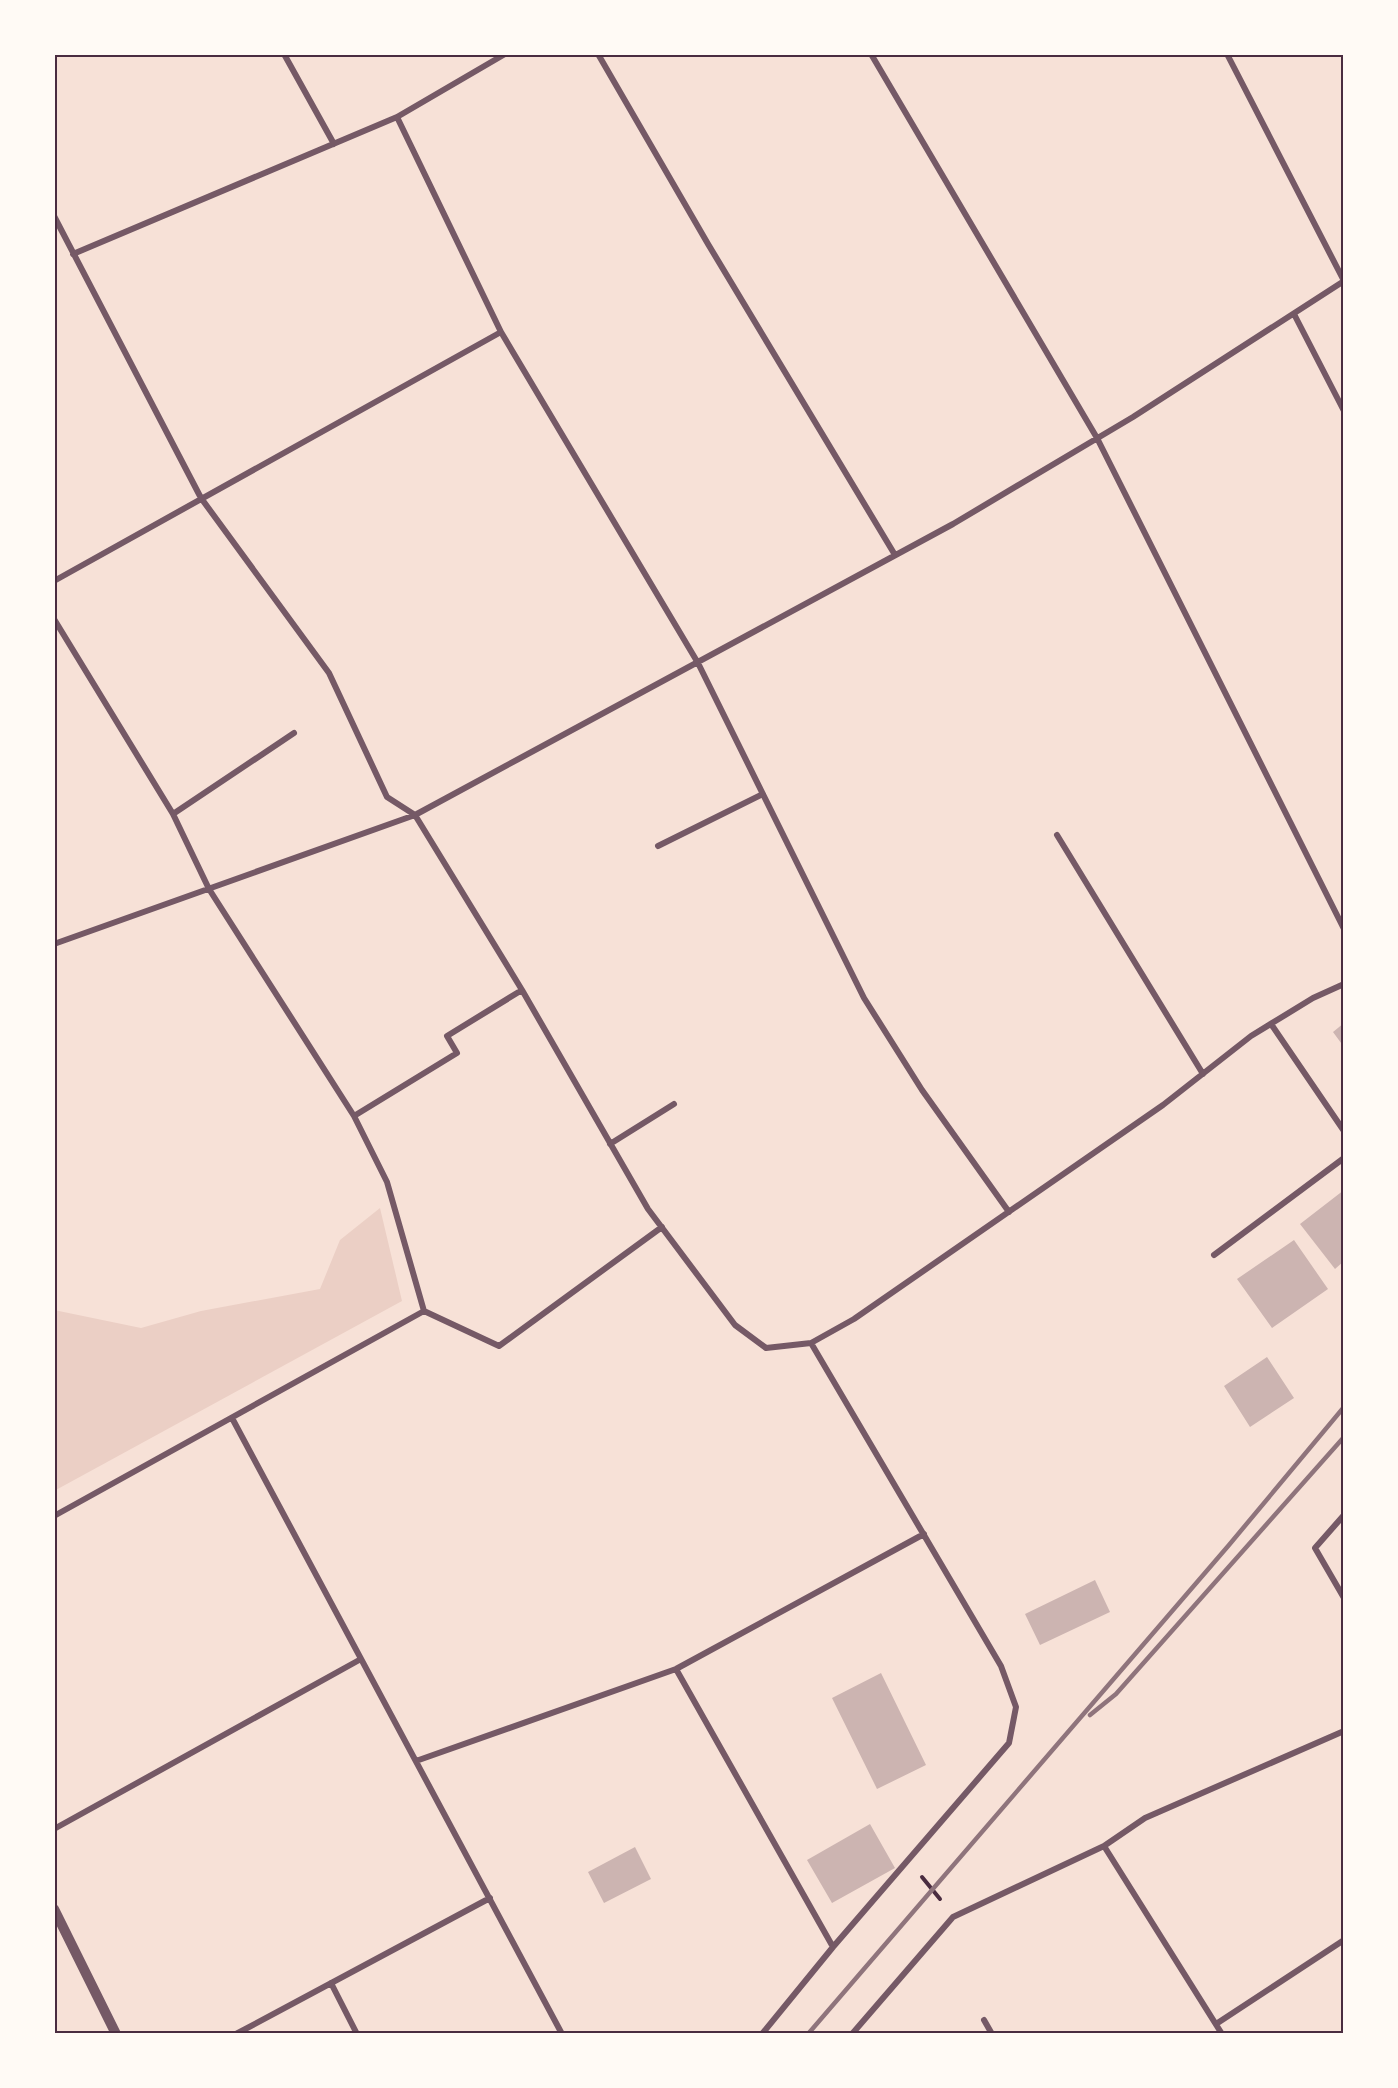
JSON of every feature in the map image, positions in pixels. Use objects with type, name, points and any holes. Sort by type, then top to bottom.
[{"type":"street","points":[[284,54],[334,144]]},
{"type":"street","points":[[73,254],[397,117],[505,54]]},
{"type":"street","points":[[598,54],[708,244],[895,555]]},
{"type":"street","points":[[872,54],[1097,438],[1344,930]]},
{"type":"street","points":[[54,944],[415,815],[953,524],[1097,438],[1344,281],[1227,54]]},
{"type":"street","points":[[397,117],[501,332],[698,663],[864,998],[922,1090],[1009,1212]]},
{"type":"street","points":[[54,216],[201,498],[329,673],[387,797],[415,815],[522,990],[648,1209],[735,1325],[766,1348],[811,1343],[854,1319],[1163,1105],[1251,1036],[1313,998],[1344,984]]},
{"type":"street","points":[[1294,314],[1344,411]]},
{"type":"street","points":[[54,581],[501,332]]},
{"type":"street","points":[[54,619],[173,814],[209,890],[354,1116],[387,1182],[424,1311],[500,1346],[662,1227]]},
{"type":"street","points":[[173,814],[294,733]]},
{"type":"street","points":[[658,846],[762,794]]},
{"type":"street","points":[[1058,836],[1203,1074]]},
{"type":"street","points":[[354,1116],[457,1053],[447,1036],[522,990]]},
{"type":"street","points":[[1271,1024],[1344,1131]]},
{"type":"street","points":[[610,1144],[674,1104]]},
{"type":"street","points":[[1214,1255],[1344,1158]]},
{"type":"street","points":[[54,1516],[424,1311]]},
{"type":"street","points":[[762,2034],[833,1947],[1009,1743],[1017,1707],[1001,1666],[811,1343]]},
{"type":"street","points":[[232,1418],[562,2034]]},
{"type":"street","points":[[1344,1515],[1315,1548],[1344,1598]]},
{"type":"street","points":[[416,1761],[676,1669],[924,1534]]},
{"type":"street","points":[[54,1829],[361,1659]]},
{"type":"street","points":[[676,1669],[833,1947]]},
{"type":"street","points":[[852,2034],[953,1917],[1104,1846],[1145,1818],[1344,1731]]},
{"type":"street","points":[[1104,1846],[1222,2034]]},
{"type":"street","points":[[236,2034],[490,1898]]},
{"type":"street","points":[[54,1909],[116,2034]]},
{"type":"street","points":[[1216,2024],[1344,1940]]},
{"type":"street","points":[[331,1983],[357,2034]]},
{"type":"street","points":[[984,2020],[992,2034]]},
{"type":"path","points":[[908,1860],[953,1917]]},
{"type":"shaded area","points":[[380,1208],[402,1301],[54,1491],[54,1310],[141,1328],[201,1311],[320,1289],[340,1240]]},
{"type":"building","points":[[1344,1023],[1344,1047],[1333,1032]]},
{"type":"building","points":[[1344,1190],[1344,1261],[1335,1269],[1300,1224]]},
{"type":"building","points":[[1294,1240],[1328,1289],[1272,1328],[1237,1279]]},
{"type":"building","points":[[1267,1357],[1294,1398],[1250,1427],[1224,1386]]},
{"type":"building","points":[[1095,1580],[1110,1612],[1040,1645],[1025,1614]]},
{"type":"building","points":[[881,1673],[926,1765],[877,1789],[832,1698]]},
{"type":"building","points":[[870,1824],[895,1868],[832,1903],[807,1860]]},
{"type":"building","points":[[635,1847],[651,1879],[604,1903],[588,1872]]},
{"type":"railway","points":[[808,2034],[1229,1545],[1344,1407]]},
{"type":"railway","points":[[1090,1715],[1116,1694],[1344,1437]]}]
